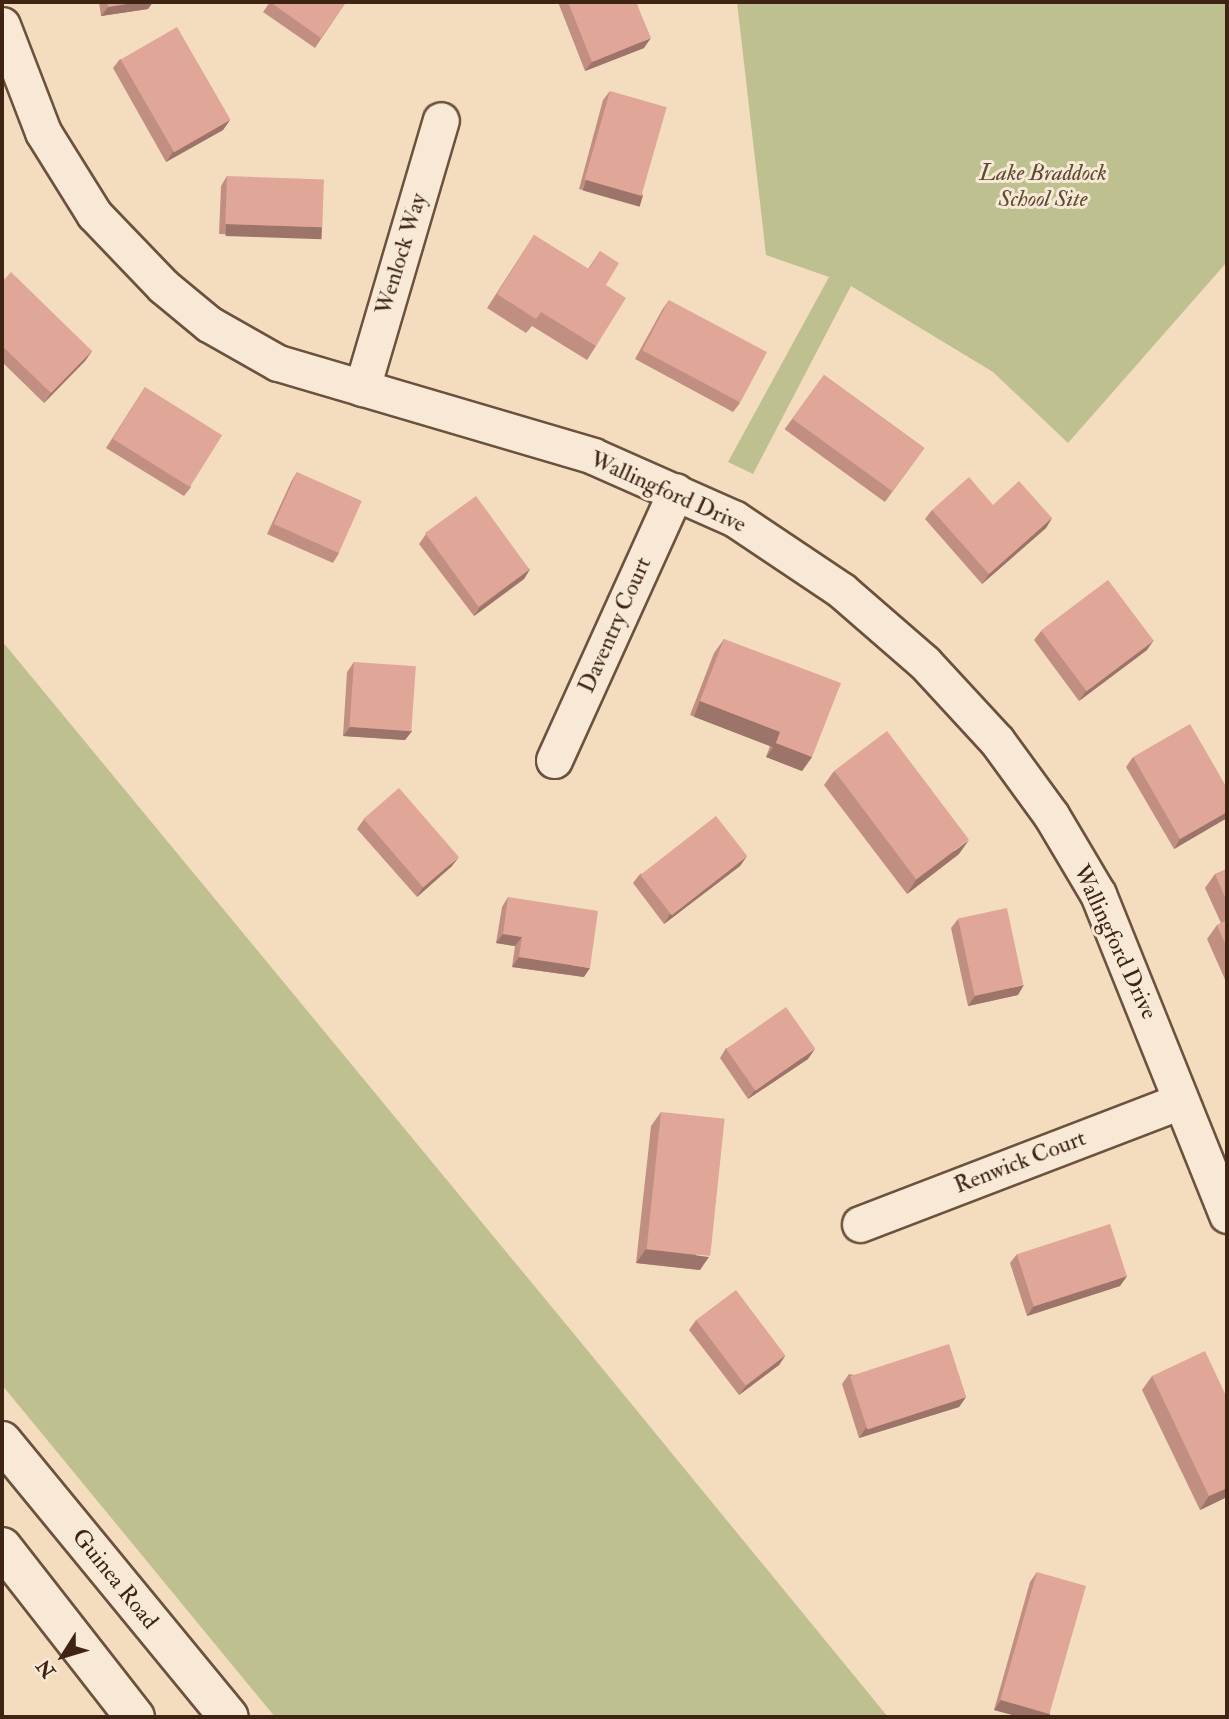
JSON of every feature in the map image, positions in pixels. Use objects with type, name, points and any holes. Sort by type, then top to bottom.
[{"type":"main road","name":"Guinea Road","points":[[2,1441],[229,1717]]},
{"type":"main road","points":[[2,1547],[135,1717]]},
{"type":"street","name":"Wallingford Drive","points":[[2,26],[43,132],[94,214],[124,249],[163,286],[242,346],[278,363],[593,456],[676,491],[735,519],[841,590],[925,663],[997,741],[1052,815],[1098,894],[1149,1011],[1180,1101],[1227,1215]]},
{"type":"street","name":"Wenlock Way","points":[[362,388],[441,120]]},
{"type":"street","name":"Daventry Court","points":[[554,760],[676,491]]},
{"type":"street","name":"Renwick Court","points":[[860,1224],[1180,1101]]},
{"type":"green space","name":"Lake Braddock School Site","points":[[737,2],[1227,2],[1227,262],[1068,443],[993,372],[851,286],[753,474],[728,462],[829,277],[766,255]]},
{"type":"green space","points":[[2,641],[888,1717],[275,1717],[2,1385]]},
{"type":"building","points":[[107,2],[138,2],[108,7]]},
{"type":"building","points":[[270,2],[346,2],[321,38]]},
{"type":"building","points":[[568,2],[636,2],[651,38],[592,62]]},
{"type":"building","points":[[177,27],[230,120],[174,152],[121,60]]},
{"type":"building","points":[[610,91],[667,107],[641,196],[585,179]]},
{"type":"building","points":[[227,176],[324,179],[322,227],[225,224]]},
{"type":"building","points":[[534,235],[589,269],[600,251],[619,263],[606,285],[626,298],[596,346],[541,312],[536,319],[497,294]]},
{"type":"building","points":[[11,272],[92,351],[51,393],[2,346],[2,282]]},
{"type":"building","points":[[669,300],[767,352],[740,402],[642,350]]},
{"type":"building","points":[[824,375],[924,448],[893,492],[792,419]]},
{"type":"building","points":[[145,387],[222,435],[190,487],[113,439]]},
{"type":"building","points":[[297,472],[362,501],[339,553],[274,524]]},
{"type":"building","points":[[969,477],[993,505],[1019,481],[1052,518],[989,574],[932,510]]},
{"type":"building","points":[[476,496],[529,570],[479,607],[425,533]]},
{"type":"building","points":[[1108,580],[1154,641],[1087,691],[1041,631]]},
{"type":"building","points":[[724,639],[841,683],[812,757],[776,743],[780,732],[700,701]]},
{"type":"building","points":[[354,662],[416,666],[411,731],[349,727]]},
{"type":"building","points":[[1190,724],[1227,788],[1227,812],[1180,839],[1133,757]]},
{"type":"building","points":[[887,731],[969,840],[916,879],[834,771]]},
{"type":"building","points":[[399,788],[459,857],[423,888],[364,819]]},
{"type":"building","points":[[716,816],[747,856],[672,915],[640,875]]},
{"type":"building","points":[[1227,869],[1227,902],[1215,874]]},
{"type":"building","points":[[508,897],[598,911],[590,968],[519,957],[522,937],[503,934]]},
{"type":"building","points":[[1007,908],[1023,985],[975,996],[958,918]]},
{"type":"building","points":[[1227,920],[1227,948],[1217,925]]},
{"type":"building","points":[[786,1007],[815,1049],[755,1091],[726,1049]]},
{"type":"building","points":[[661,1112],[725,1119],[710,1256],[647,1249]]},
{"type":"building","points":[[1110,1224],[1127,1276],[1034,1307],[1017,1254]]},
{"type":"building","points":[[736,1290],[785,1355],[745,1386],[696,1320]]},
{"type":"building","points":[[949,1344],[966,1397],[867,1429],[850,1376]]},
{"type":"building","points":[[1205,1351],[1227,1398],[1227,1488],[1209,1496],[1152,1376]]},
{"type":"building","points":[[1037,1572],[1086,1586],[1049,1714],[1000,1700]]}]
